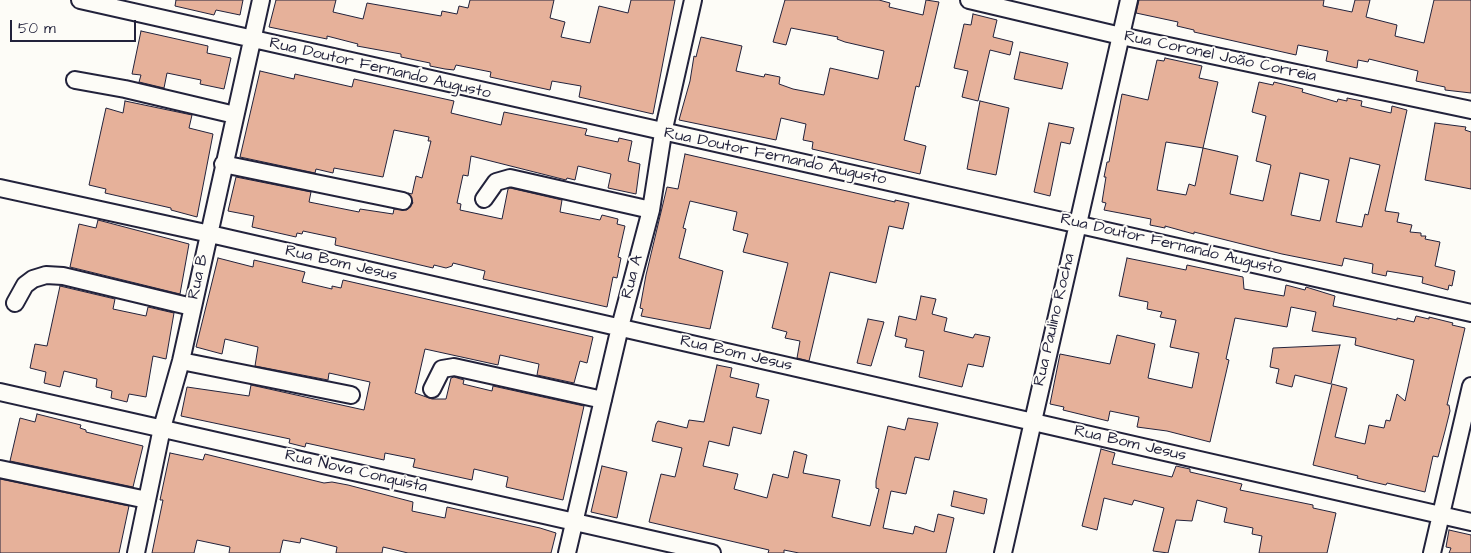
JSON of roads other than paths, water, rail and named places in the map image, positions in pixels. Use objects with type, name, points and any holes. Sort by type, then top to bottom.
[{"type":"street","name":"Rua Doutor Fernando Augusto","points":[[80,0],[663,133],[1471,313]]},
{"type":"street","name":"Rua B","points":[[136,553],[162,428],[181,361],[192,306],[210,234],[250,40],[261,0]]},
{"type":"street","name":"Rua A","points":[[567,553],[620,328],[651,210],[663,133],[693,0]]},
{"type":"street","name":"Rua Coronel João Correia","points":[[969,0],[1121,36],[1471,110]]},
{"type":"street","name":"Rua Paulino Rocha","points":[[1003,553],[1130,0]]},
{"type":"street","points":[[75,80],[125,89],[235,115]]},
{"type":"street","points":[[223,164],[403,201]]},
{"type":"street","points":[[484,199],[496,182],[510,178],[651,210]]},
{"type":"street","name":"Rua Bom Jesus","points":[[0,188],[210,234],[1471,522]]},
{"type":"street","points":[[15,303],[25,285],[33,278],[46,275],[63,276],[192,306]]},
{"type":"street","points":[[181,361],[351,395]]},
{"type":"street","points":[[432,389],[442,369],[454,367],[603,400]]},
{"type":"street","points":[[1432,553],[1471,386]]},
{"type":"street","name":"Rua Nova Conquista","points":[[0,392],[712,553]]},
{"type":"street","points":[[0,469],[147,500]]}]
